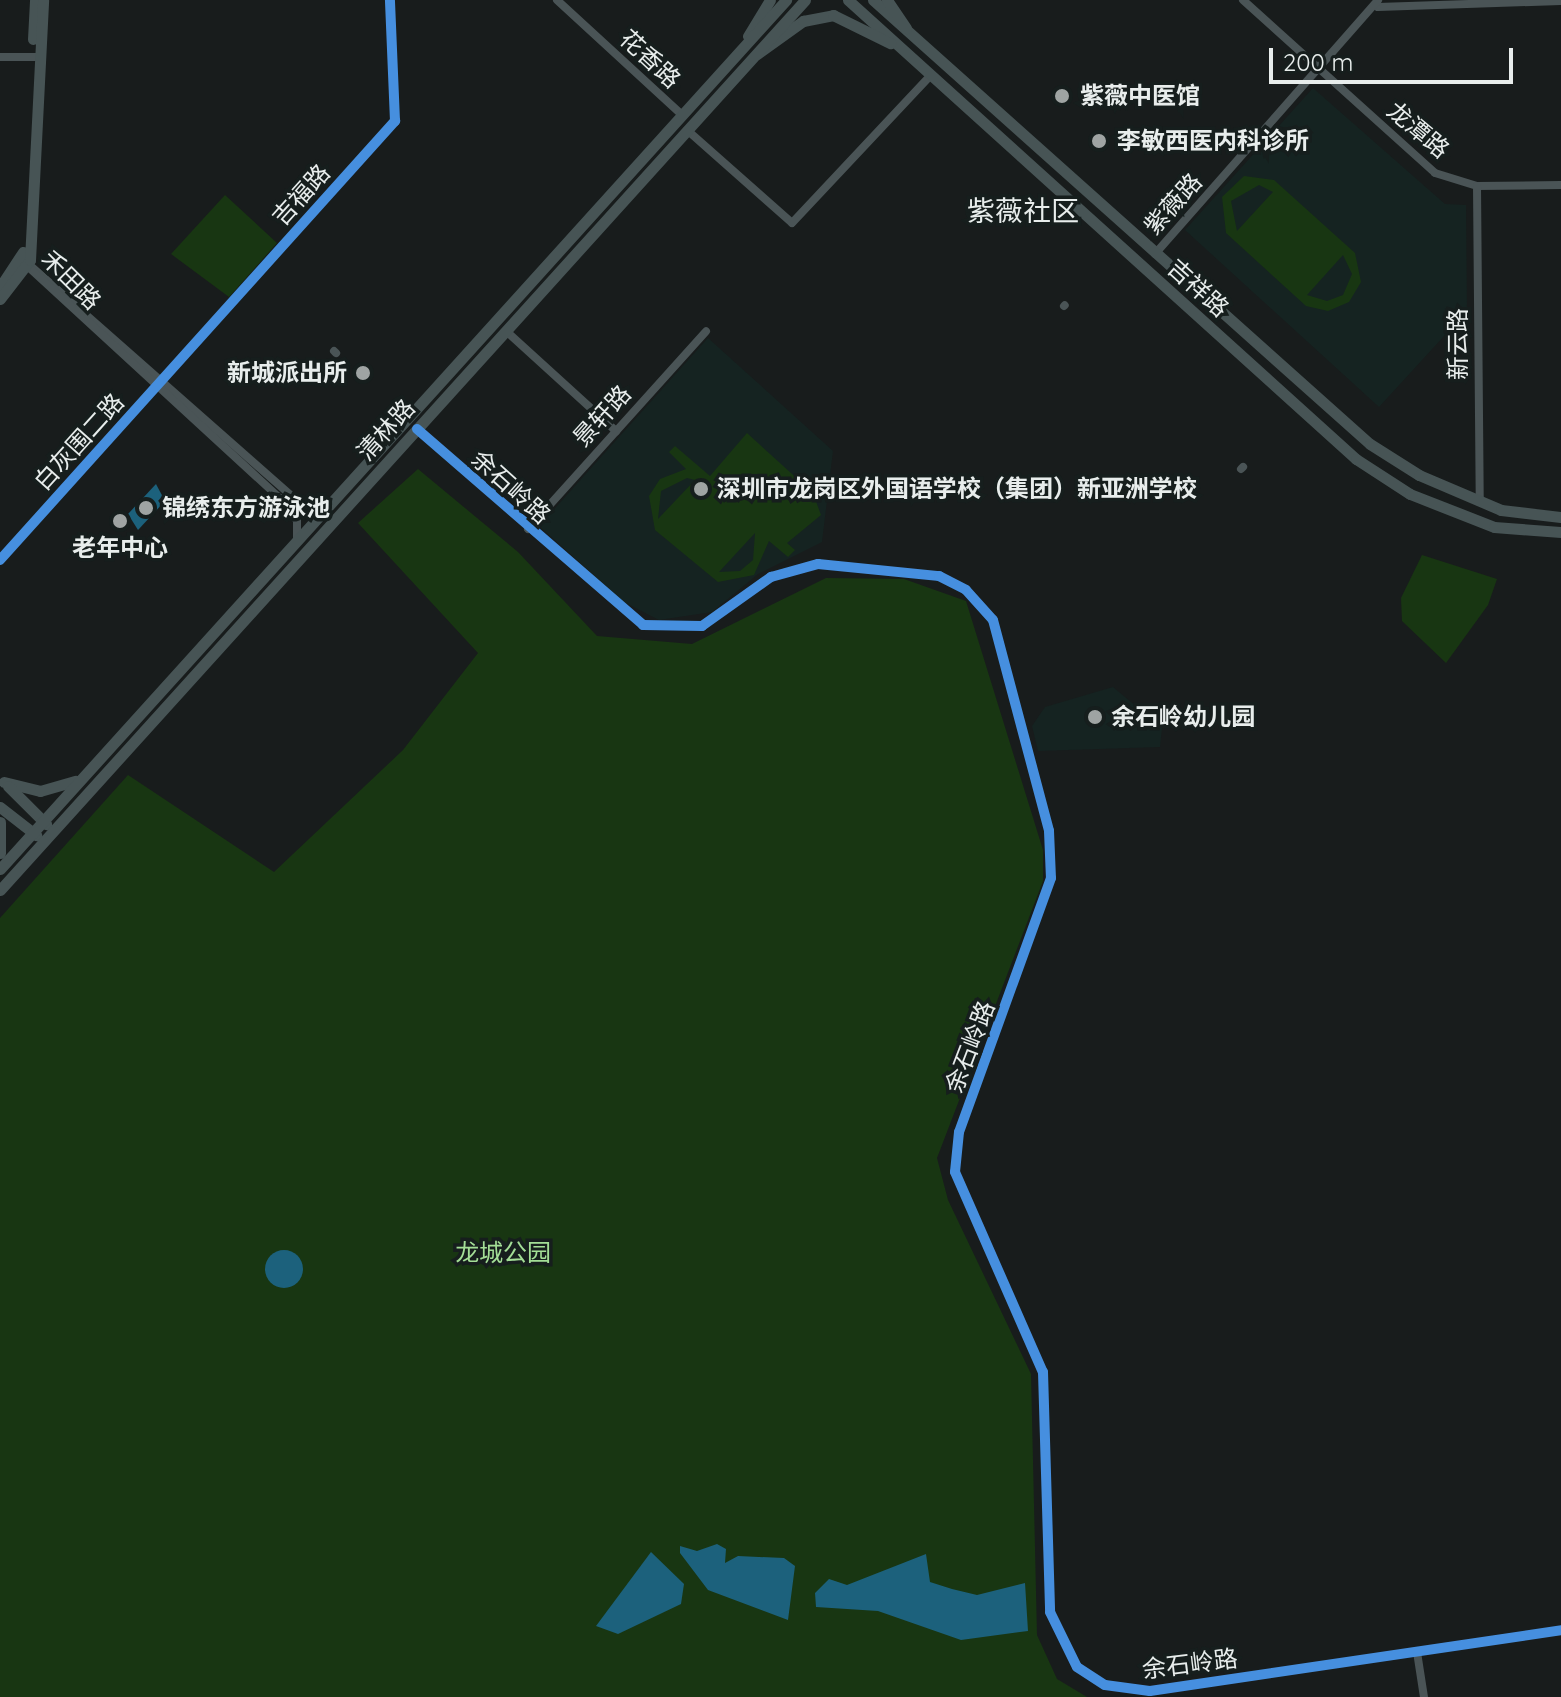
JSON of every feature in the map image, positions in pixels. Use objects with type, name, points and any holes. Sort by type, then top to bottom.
[{"type":"main road","points":[[0,299],[27,264],[36,57],[35,0]]},
{"type":"main road","points":[[36,57],[43,0]]},
{"type":"main road","points":[[746,44],[770,0]]},
{"type":"main road","name":"清林路","points":[[0,869],[786,0]]},
{"type":"main road","name":"清林路","points":[[0,890],[805,0]]},
{"type":"main road","name":"吉祥路","points":[[848,0],[1356,459],[1410,494],[1494,527],[1561,532]]},
{"type":"main road","name":"吉祥路","points":[[873,0],[1370,444],[1480,501],[1561,517]]},
{"type":"main road","points":[[887,0],[908,32]]},
{"type":"main road","points":[[755,55],[803,21],[833,15],[898,45]]},
{"type":"main road","points":[[722,91],[743,58],[727,65]]},
{"type":"main road","points":[[0,287],[27,264]]},
{"type":"main road","points":[[2,780],[55,790],[86,774]]},
{"type":"main road","points":[[0,807],[31,835],[49,836],[45,819],[2,780]]},
{"type":"main road","points":[[0,822],[0,853]]},
{"type":"street","name":"吉福路","points":[[159,383],[395,121],[390,0]]},
{"type":"street","name":"花香路","points":[[557,0],[682,115]]},
{"type":"street","name":"龙潭路","points":[[1243,0],[1427,168],[1477,186],[1561,185]]},
{"type":"street","points":[[1378,4],[1561,1]]},
{"type":"street","name":"紫薇路","points":[[1155,254],[1378,4]]},
{"type":"street","points":[[0,57],[36,57]]},
{"type":"street","points":[[687,130],[792,223],[931,75]]},
{"type":"street","name":"新云路","points":[[1477,186],[1480,501]]},
{"type":"street","name":"禾田路","points":[[27,264],[159,383],[286,504],[297,521],[297,540]]},
{"type":"street","points":[[506,331],[616,431]]},
{"type":"street","name":"景轩路","points":[[528,529],[706,331]]},
{"type":"street","name":"禾田路","points":[[159,383],[293,497],[311,506],[330,504]]},
{"type":"street","name":"白灰围二路","points":[[0,560],[159,383]]},
{"type":"street","name":"余石岭路","points":[[417,429],[625,615],[663,630],[712,623],[771,577],[818,564],[929,573],[966,590],[987,612],[1003,648],[1052,866],[1044,913],[959,1132],[955,1172],[1045,1382],[1055,1633],[1085,1674],[1138,1691],[1561,1630]]},
{"type":"street","points":[[1417,1652],[1424,1697]]},
{"type":"shaded area","points":[[1313,88],[1445,204],[1466,205],[1467,311],[1379,407],[1185,230]]},
{"type":"shaded area","name":"深圳市龙岗区外国语学校（集团）新亚洲学校","points":[[708,338],[833,451],[822,542],[758,574],[712,612],[659,620],[624,602],[539,526]]},
{"type":"shaded area","name":"余石岭幼儿园","points":[[1113,687],[1162,728],[1160,747],[1038,751],[1032,726],[1045,707]]},
{"type":"green space","points":[[1244,176],[1274,180],[1355,253],[1361,282],[1349,302],[1328,311],[1306,306],[1226,233],[1222,197]],"holes":[[[1259,185],[1273,192],[1237,231],[1231,201]],[[1343,255],[1352,274],[1343,295],[1327,301],[1307,295]]]},
{"type":"green space","points":[[225,195],[277,243],[229,297],[171,254]]},
{"type":"green space","points":[[747,433],[813,493],[821,515],[787,543],[795,550],[788,557],[769,541],[754,575],[718,582],[655,530],[649,496],[660,479],[686,469],[669,452],[675,446],[710,476]],"holes":[[[687,478],[695,480],[658,519],[661,491]],[[755,533],[753,560],[740,571],[719,572]]]},
{"type":"green space","name":"龙城公园","points":[[418,469],[518,552],[597,636],[692,644],[826,578],[904,579],[966,601],[1043,850],[1043,881],[937,1158],[948,1200],[1031,1374],[1037,1635],[1057,1679],[1087,1697],[0,1697],[0,918],[128,775],[274,872],[403,750],[478,653],[358,523]]},
{"type":"green space","points":[[1422,555],[1497,579],[1488,605],[1446,663],[1402,621],[1401,598]]},
{"type":"water","name":"锦绣东方游泳池","points":[[156,484],[165,501],[138,530],[128,514]]},
{"type":"water","points":[[284,1250],[297,1256],[303,1269],[297,1282],[284,1288],[271,1282],[265,1269],[271,1256]]},
{"type":"water","points":[[717,1544],[726,1549],[725,1563],[738,1556],[784,1558],[795,1566],[788,1620],[708,1590],[680,1553],[680,1546],[697,1551]]},
{"type":"water","points":[[651,1552],[684,1584],[681,1604],[618,1634],[596,1626]]},
{"type":"water","points":[[926,1554],[930,1582],[952,1589],[977,1595],[1025,1583],[1028,1631],[961,1640],[878,1611],[816,1607],[815,1593],[829,1579],[847,1585]]},
{"type":"cycle path","points":[[0,560],[395,121],[390,0]]},
{"type":"cycle path","points":[[417,429],[643,625],[702,626],[771,577],[818,564],[939,576],[966,590],[993,620],[1049,831],[1051,878],[959,1132],[955,1172],[1043,1372],[1050,1612],[1077,1667],[1105,1685],[1150,1691],[1561,1630]]},
{"type":"place","name":"紫薇中医馆","points":[[1062,96]]},
{"type":"place","name":"李敏西医内科诊所","points":[[1099,141]]},
{"type":"place","name":"新城派出所","points":[[363,373]]},
{"type":"place","name":"深圳市龙岗区外国语学校（集团）新亚洲学校","points":[[701,489]]},
{"type":"place","name":"锦绣东方游泳池","points":[[146,508]]},
{"type":"place","name":"老年中心","points":[[120,521]]},
{"type":"place","name":"余石岭幼儿园","points":[[1095,717]]},
{"type":"district","name":"紫薇社区","points":[[1023,211]]}]
